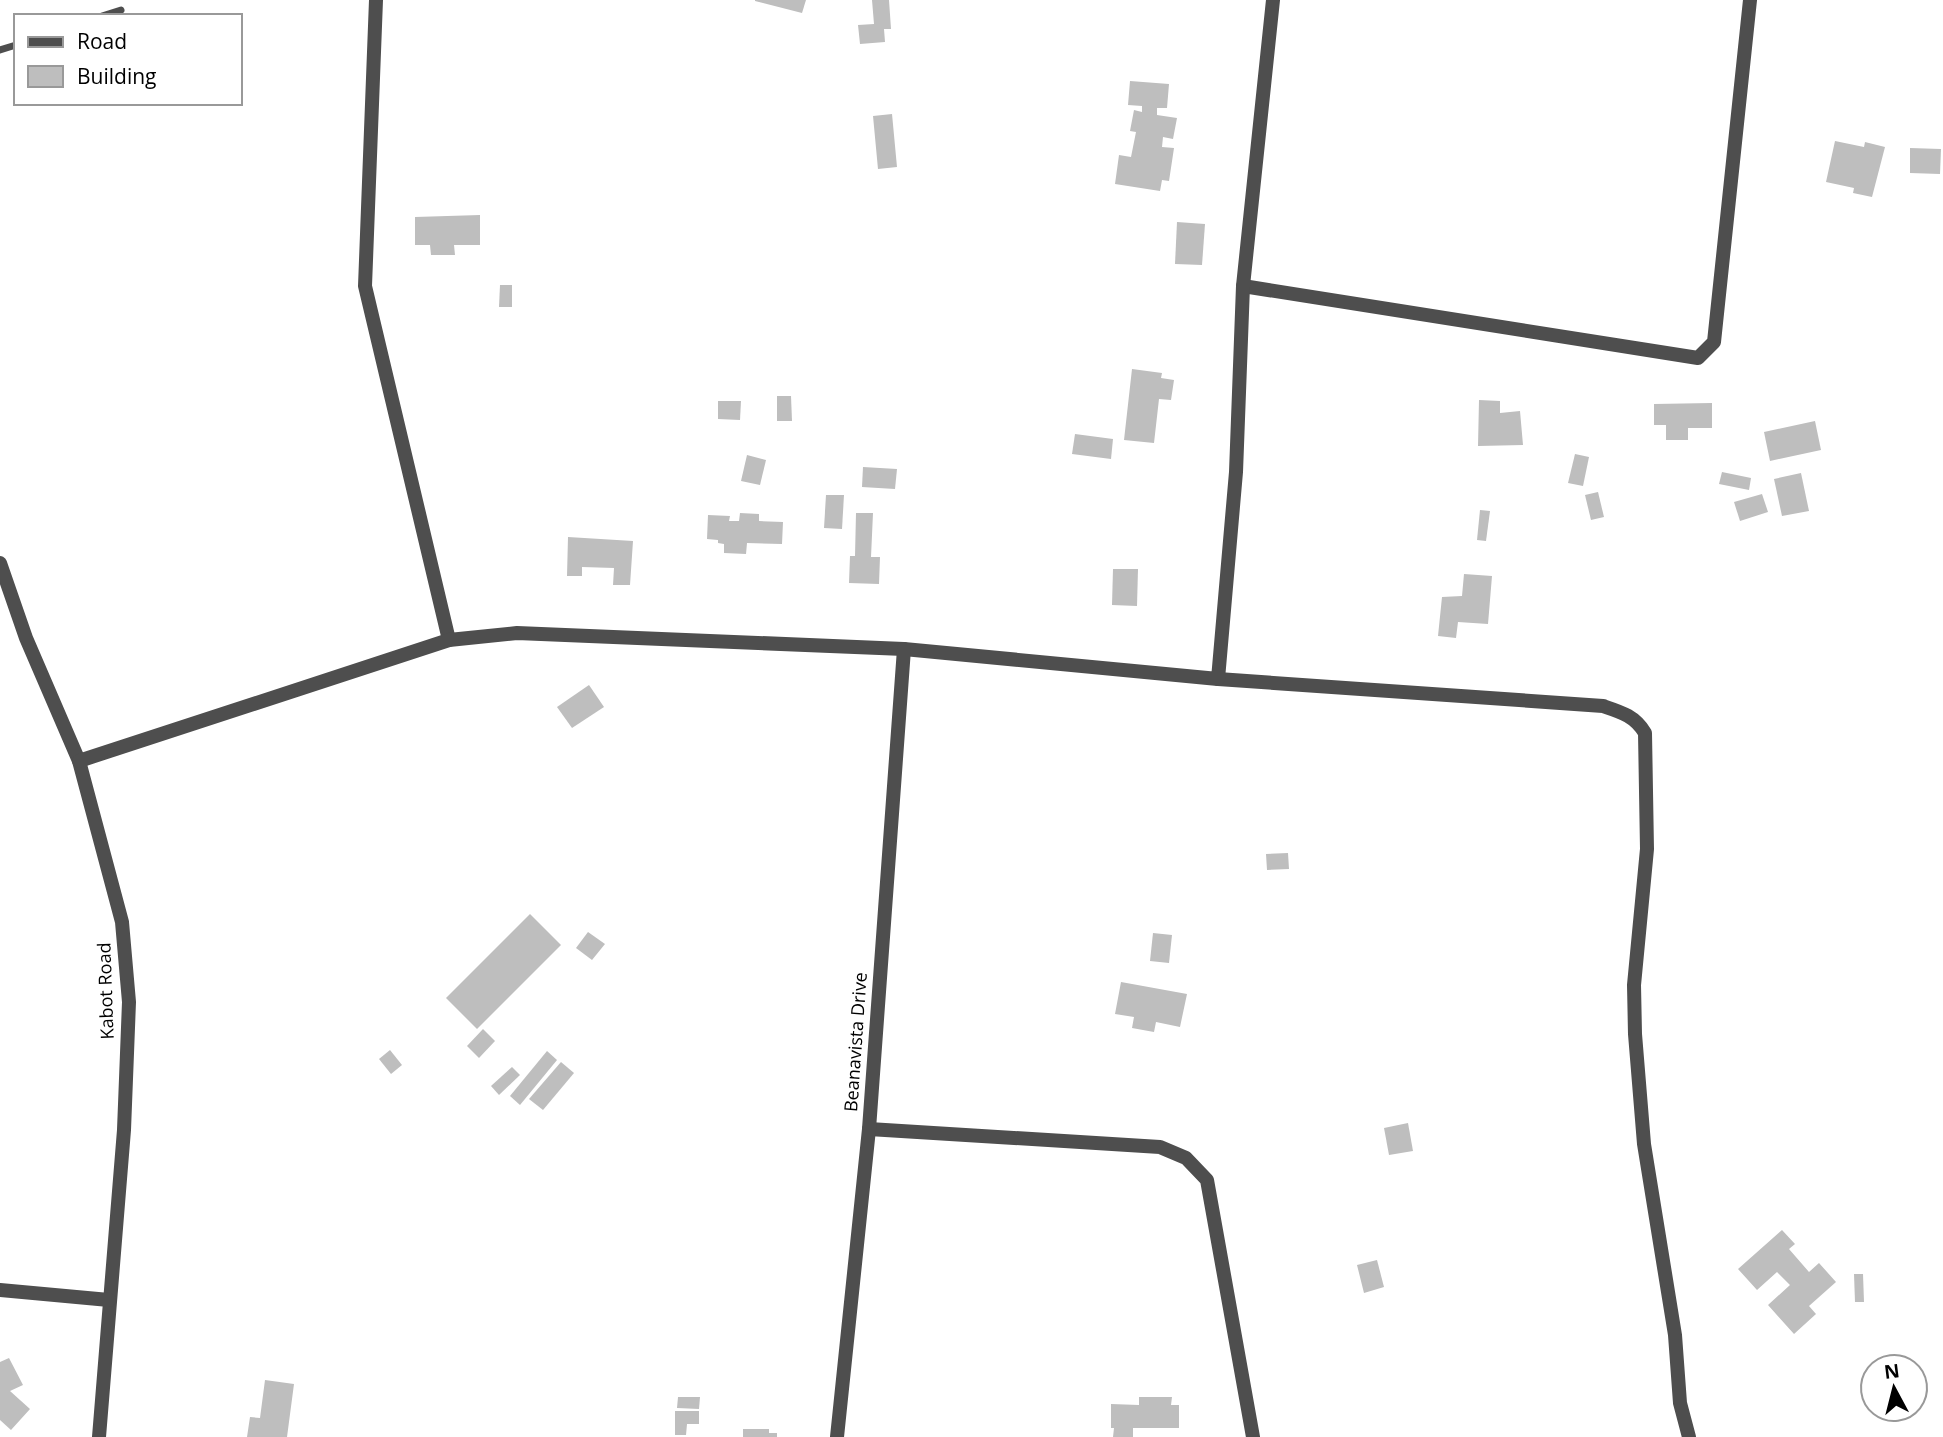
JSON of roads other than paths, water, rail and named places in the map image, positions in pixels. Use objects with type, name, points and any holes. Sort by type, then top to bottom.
[{"type":"street","points":[[376,0],[365,286],[449,639]]},
{"type":"street","points":[[1218,679],[1236,472],[1243,286],[1273,0]]},
{"type":"street","points":[[1243,286],[1698,358],[1714,342],[1750,0]]},
{"type":"street","name":"Kabot Road","points":[[0,563],[26,638],[79,761],[122,922],[129,1002],[124,1130],[99,1437]]},
{"type":"street","points":[[79,761],[449,639],[517,633],[904,649],[1218,679],[1603,706],[1634,718],[1645,733],[1647,849],[1634,985],[1635,1034],[1644,1144],[1675,1335],[1680,1403],[1689,1437]]},
{"type":"street","name":"Beanavista Drive","points":[[837,1437],[869,1129],[904,649]]},
{"type":"street","points":[[869,1129],[1160,1147],[1186,1158],[1207,1180],[1253,1437]]},
{"type":"street","points":[[0,1290],[109,1300]]},
{"type":"lane","points":[[107,14],[121,9]]}]
